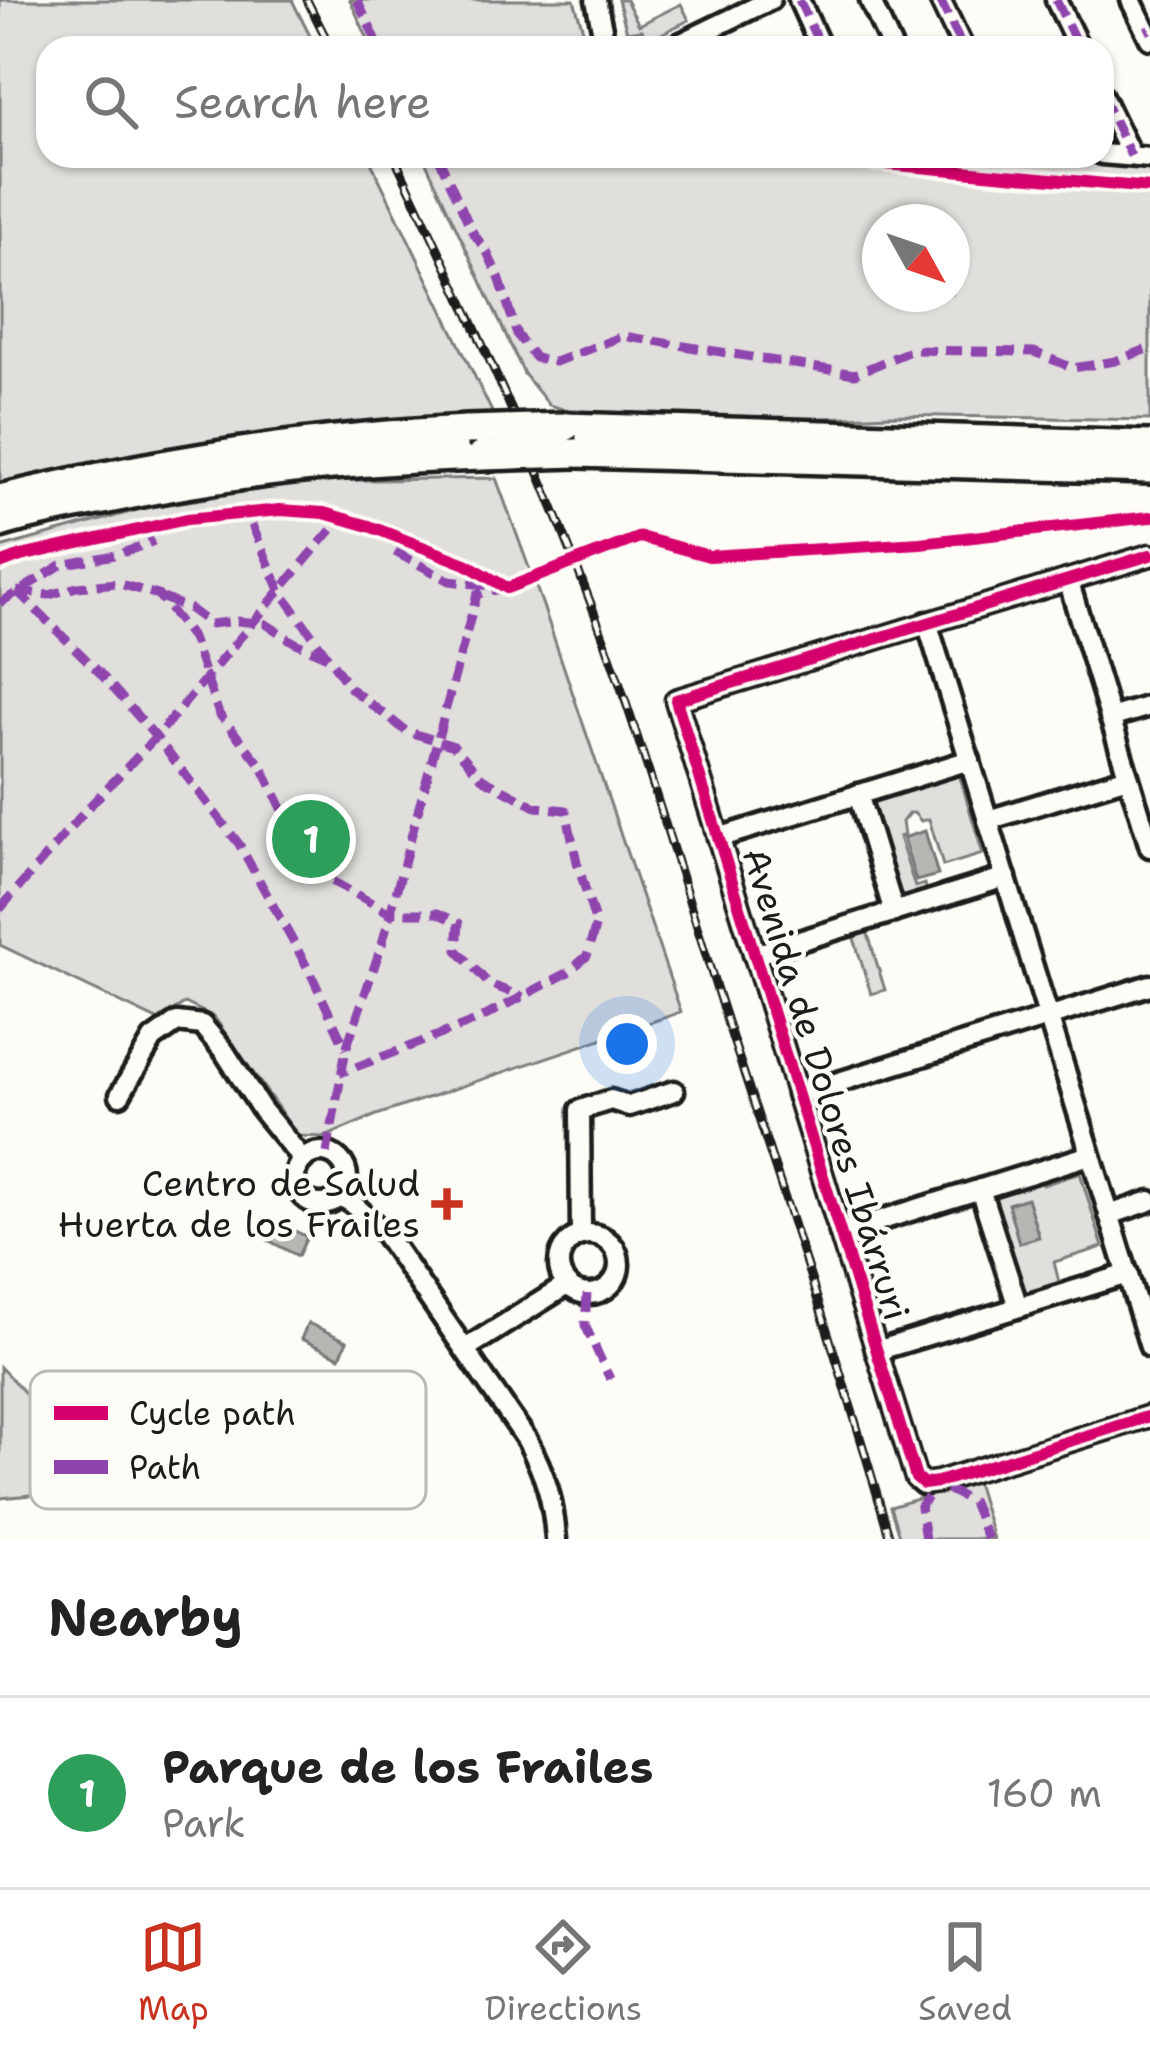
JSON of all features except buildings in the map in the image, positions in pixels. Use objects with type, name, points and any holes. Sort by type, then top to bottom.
[{"type":"highway","points":[[0,499],[158,464],[301,442],[467,430],[571,440],[1150,469]]},
{"type":"highway","points":[[0,523],[164,487],[303,466],[481,456],[571,440],[1150,446]]},
{"type":"street","points":[[596,0],[604,36]]},
{"type":"street","points":[[707,36],[770,0]]},
{"type":"street","points":[[799,0],[816,36]]},
{"type":"street","points":[[870,0],[886,36]]},
{"type":"street","points":[[940,0],[957,36]]},
{"type":"street","points":[[1056,0],[1073,36]]},
{"type":"street","points":[[1131,0],[1149,33]]},
{"type":"street","points":[[1114,115],[1140,157]]},
{"type":"street","points":[[1150,555],[927,622],[1150,1347]]},
{"type":"street","points":[[1068,580],[1149,839]]},
{"type":"street","name":"Avenida de Dolores Ibárruri","points":[[927,622],[676,700],[916,1478],[923,1484],[938,1482],[1150,1416]]},
{"type":"street","points":[[1110,718],[1150,706]]},
{"type":"street","points":[[718,838],[970,760]]},
{"type":"street","points":[[988,820],[1128,777]]},
{"type":"street","points":[[858,794],[894,912]]},
{"type":"street","points":[[754,956],[1006,878]]},
{"type":"street","points":[[797,1095],[1150,985]]},
{"type":"street","points":[[120,1095],[153,1039],[177,1022],[202,1025],[303,1160]]},
{"type":"street","points":[[581,1235],[580,1110],[611,1100],[629,1106],[674,1091]]},
{"type":"street","points":[[318,1152],[342,1162],[347,1179],[340,1196],[316,1203],[301,1194],[295,1177],[303,1160],[318,1152]]},
{"type":"street","points":[[840,1233],[1090,1154]]},
{"type":"street","points":[[980,1189],[1018,1307]]},
{"type":"street","points":[[340,1196],[385,1234],[527,1440],[553,1501],[556,1539]]},
{"type":"street","points":[[1108,1215],[1150,1201]]},
{"type":"street","points":[[593,1234],[613,1246],[619,1270],[615,1280],[598,1293],[575,1291],[566,1285],[560,1256],[572,1239],[593,1234]]},
{"type":"street","points":[[876,1351],[1128,1274]]},
{"type":"street","points":[[465,1349],[566,1285]]},
{"type":"shaded area","points":[[0,0],[292,0],[310,36],[36,36],[36,168],[374,168],[495,418],[400,421],[151,451],[0,488]]},
{"type":"shaded area","points":[[350,0],[574,0],[585,36],[366,36]]},
{"type":"shaded area","points":[[618,0],[626,0],[639,25],[681,4],[689,20],[657,36],[645,36],[642,30],[627,32]]},
{"type":"shaded area","points":[[1150,167],[1150,420],[891,415],[623,427],[549,405],[524,374],[429,168]]},
{"type":"shaded area","points":[[496,478],[681,1012],[325,1137],[298,1136],[214,1017],[185,1003],[157,1020],[0,945],[0,548],[145,508],[313,481]]},
{"type":"shaded area","points":[[959,774],[983,854],[943,866],[929,819],[921,821],[909,813],[902,822],[904,835],[899,837],[915,887],[925,884],[927,892],[901,900],[870,801]]},
{"type":"shaded area","points":[[925,831],[938,875],[916,881],[903,838]]},
{"type":"shaded area","points":[[867,931],[885,990],[871,994],[853,935]]},
{"type":"shaded area","points":[[1080,1173],[1103,1247],[1054,1262],[1059,1282],[1022,1294],[992,1195]]},
{"type":"shaded area","points":[[1027,1198],[1039,1237],[1019,1243],[1008,1204]]},
{"type":"shaded area","points":[[277,1222],[307,1237],[298,1256],[268,1240]]},
{"type":"shaded area","points":[[308,1323],[347,1341],[340,1357],[301,1339]]},
{"type":"shaded area","points":[[0,1367],[30,1398],[30,1495],[0,1498]]},
{"type":"shaded area","points":[[976,1482],[993,1539],[900,1539],[890,1507]]},
{"type":"railway","points":[[307,0],[325,36]]},
{"type":"railway","points":[[400,168],[505,395],[604,639],[890,1539]]},
{"type":"marked path","points":[[357,0],[374,36]]},
{"type":"marked path","points":[[799,0],[816,36]]},
{"type":"marked path","points":[[940,0],[957,36]]},
{"type":"marked path","points":[[1056,0],[1073,36]]},
{"type":"marked path","points":[[1146,31],[1150,29]]},
{"type":"marked path","points":[[1114,121],[1131,156]]},
{"type":"marked path","points":[[443,168],[500,280],[517,335],[535,358],[555,362],[623,336],[855,374],[912,350],[1034,352],[1073,368],[1115,361],[1150,348]]},
{"type":"marked path","points":[[252,525],[280,590],[350,688],[406,731],[454,746],[482,778],[536,807],[566,810],[596,924],[587,956],[567,973],[476,1021],[340,1073]]},
{"type":"marked path","points":[[0,909],[156,737],[332,529]]},
{"type":"marked path","points":[[0,603],[61,565],[120,554],[154,541]]},
{"type":"marked path","points":[[395,552],[450,581],[490,586]]},
{"type":"marked path","points":[[17,591],[49,595],[117,583],[158,595],[192,638],[219,714],[261,765],[312,870],[390,913],[438,913],[459,923],[457,950],[489,984],[523,997]]},
{"type":"marked path","points":[[327,1153],[346,1049],[382,944],[477,594],[507,588]]},
{"type":"marked path","points":[[17,591],[100,673],[239,844],[311,974],[346,1049]]},
{"type":"marked path","points":[[163,598],[210,624],[266,624],[327,657]]},
{"type":"marked path","points":[[587,1294],[585,1325],[610,1379]]},
{"type":"marked path","points":[[947,1489],[972,1502],[987,1539]]},
{"type":"marked path","points":[[925,1539],[920,1507],[933,1491]]},
{"type":"cycle path","points":[[931,168],[1150,188]]},
{"type":"cycle path","points":[[0,564],[187,519],[280,510],[324,513],[369,526],[466,564],[507,588],[640,537],[709,556],[920,543],[1150,517]]},
{"type":"cycle path","points":[[1150,555],[676,700],[916,1478],[923,1484],[938,1482],[1150,1416]]},
{"type":"place","name":"Parque de los Frailes","points":[[311,839]]},
{"type":"place","name":"Centro de Salud Huerta de los Frailes","points":[[447,1204]]}]
